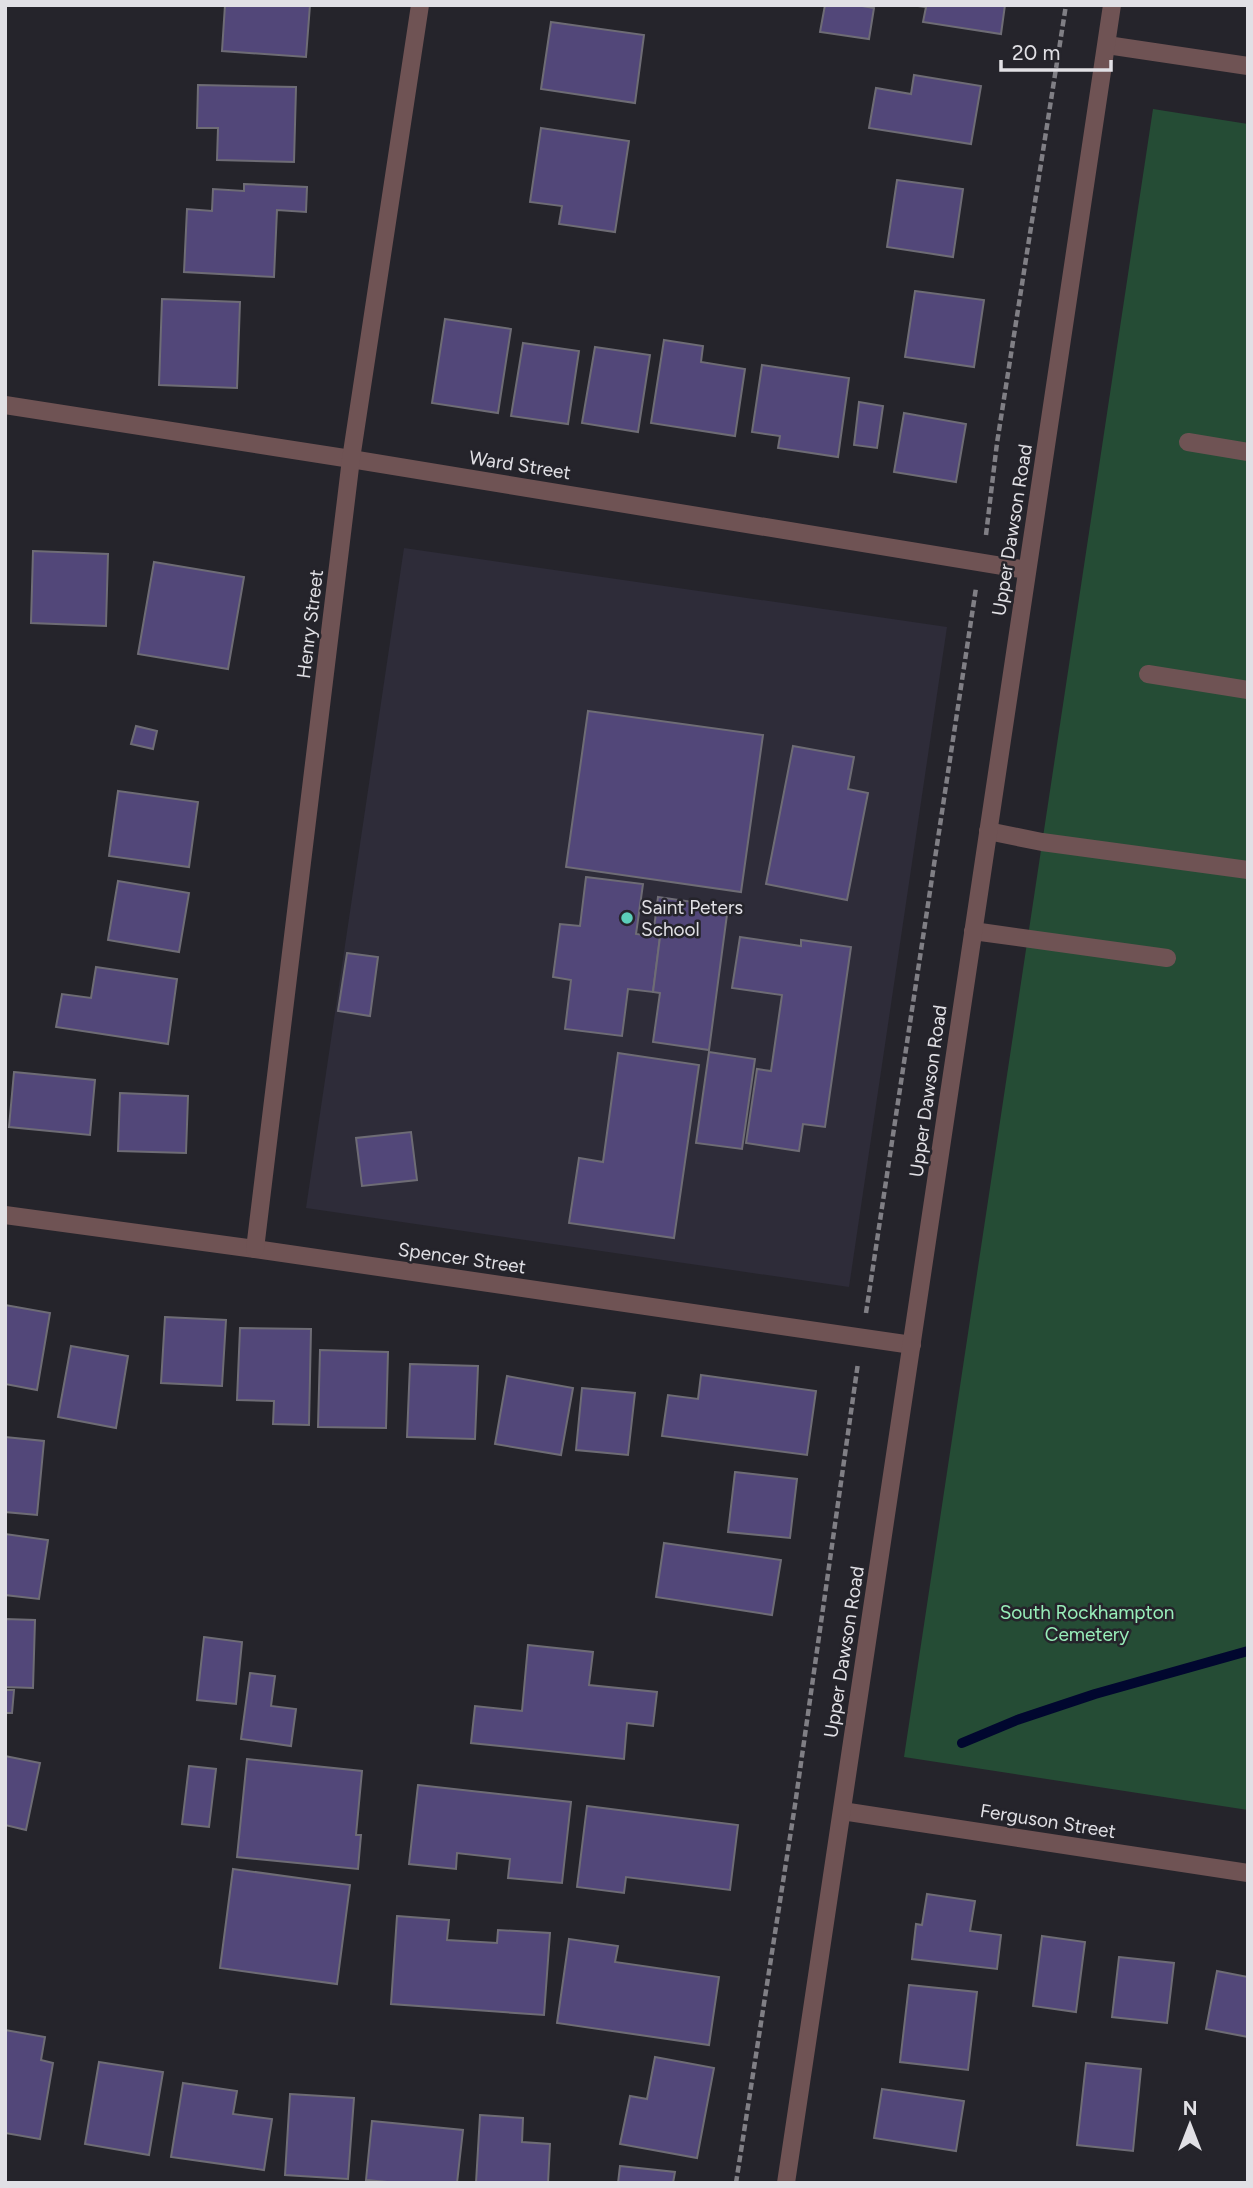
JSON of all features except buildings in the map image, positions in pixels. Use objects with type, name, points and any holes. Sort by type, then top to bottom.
[{"type":"street","name":"Henry Street","points":[[255,1249],[351,459],[420,5]]},
{"type":"street","name":"Upper Dawson Road","points":[[786,2183],[1112,5]]},
{"type":"street","points":[[1107,45],[1248,66]]},
{"type":"street","name":"Ward Street","points":[[5,405],[1027,570]]},
{"type":"street","points":[[1188,442],[1248,452]]},
{"type":"street","points":[[1148,674],[1248,690]]},
{"type":"street","points":[[988,831],[1042,842],[1248,870]]},
{"type":"street","points":[[973,931],[1167,958]]},
{"type":"street","name":"Spencer Street","points":[[5,1215],[912,1345]]},
{"type":"street","name":"Ferguson Street","points":[[842,1811],[1248,1873]]},
{"type":"path","points":[[736,2183],[799,1778],[870,1282],[972,605],[988,524],[997,443],[1066,5]]},
{"type":"shaded area","name":"Saint Peters School","points":[[404,548],[947,627],[849,1287],[306,1208]]},
{"type":"green space","name":"South Rockhampton Cemetery","points":[[1153,109],[1248,124],[1248,1810],[904,1757]]},
{"type":"waterway","points":[[962,1743],[1017,1720],[1095,1694],[1248,1651]]},
{"type":"place","name":"Saint Peters School","points":[[627,918]]}]
